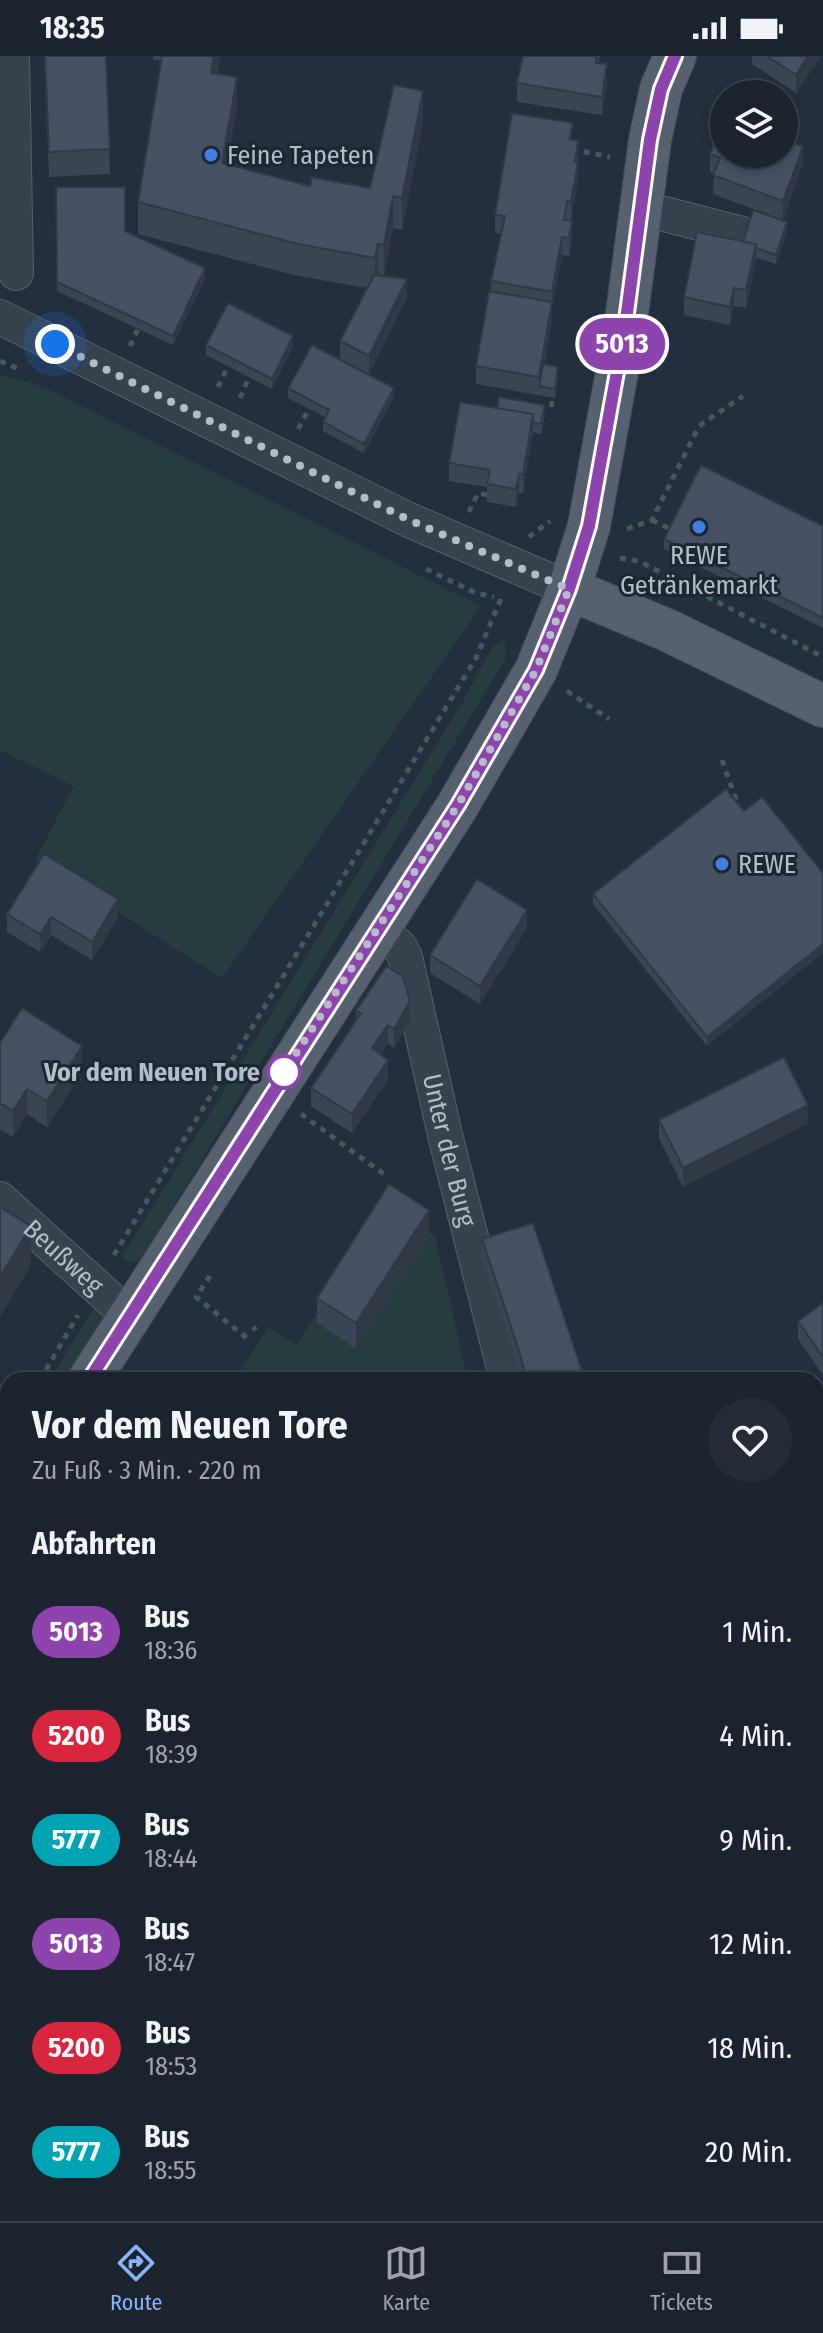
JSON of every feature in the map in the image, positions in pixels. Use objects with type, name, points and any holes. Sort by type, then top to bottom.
[{"type":"main road","points":[[94,1372],[458,805],[536,670],[569,589],[594,499],[625,328],[655,112],[675,56]]},
{"type":"main road","points":[[569,589],[667,630],[823,706]]},
{"type":"street","points":[[12,56],[16,273]]},
{"type":"street","points":[[641,208],[742,234]]},
{"type":"street","points":[[0,317],[409,520],[569,589]]},
{"type":"street","name":"Unter der Burg","points":[[377,930],[399,946],[405,957],[446,1139],[505,1372]]},
{"type":"street","name":"Beußweg","points":[[0,1199],[129,1316]]},
{"type":"path","points":[[571,148],[623,159]]},
{"type":"path","points":[[129,347],[138,329]]},
{"type":"path","points":[[216,390],[228,366]]},
{"type":"path","points":[[239,401],[249,377]]},
{"type":"path","points":[[626,529],[652,520],[699,426],[743,396]]},
{"type":"path","points":[[551,407],[553,397]]},
{"type":"path","points":[[297,430],[309,409]]},
{"type":"path","points":[[467,514],[478,493],[488,495]]},
{"type":"path","points":[[652,520],[673,531]]},
{"type":"path","points":[[639,561],[823,657]]},
{"type":"path","points":[[45,1372],[476,658],[501,599]]},
{"type":"path","points":[[536,670],[609,719]]},
{"type":"path","points":[[722,760],[744,820]]},
{"type":"path","points":[[271,1092],[388,1177]]},
{"type":"path","points":[[210,1276],[196,1297],[248,1339]]},
{"type":"green space","points":[[0,374],[46,388],[481,606],[222,978],[35,860],[74,786],[0,750]]},
{"type":"green space","points":[[505,638],[506,658],[143,1257],[132,1264],[122,1257],[462,703],[493,646]]},
{"type":"green space","points":[[388,1205],[435,1236],[466,1372],[240,1372],[268,1327],[296,1345]]},
{"type":"green space","points":[[96,1304],[105,1314],[68,1372],[55,1372]]},
{"type":"building","points":[[45,56],[106,56],[110,149],[49,152]]},
{"type":"building","points":[[162,56],[214,56],[211,73],[237,77],[222,163],[310,186],[312,177],[370,188],[394,85],[423,91],[402,198],[393,196],[384,245],[378,244],[375,258],[298,244],[138,202]]},
{"type":"building","points":[[523,56],[597,56],[596,63],[607,64],[602,97],[517,83]]},
{"type":"building","points":[[767,56],[808,56],[796,75]]},
{"type":"building","points":[[512,113],[573,123],[570,139],[578,141],[571,202],[567,201],[564,220],[572,221],[569,238],[562,237],[552,292],[491,281],[505,216],[495,215]]},
{"type":"building","points":[[716,168],[795,168],[783,201],[713,175]]},
{"type":"building","points":[[56,187],[125,187],[125,231],[205,268],[173,336],[57,282]]},
{"type":"building","points":[[753,210],[787,222],[776,255],[756,248],[756,244],[743,242]]},
{"type":"building","points":[[697,232],[756,244],[746,290],[734,288],[730,307],[684,297]]},
{"type":"building","points":[[374,275],[407,279],[369,356],[340,341]]},
{"type":"building","points":[[489,291],[552,302],[539,377],[476,366]]},
{"type":"building","points":[[228,303],[293,336],[272,379],[206,345]]},
{"type":"building","points":[[312,345],[394,388],[364,444],[323,422],[329,410],[288,388]]},
{"type":"building","points":[[543,364],[558,367],[555,389],[539,386]]},
{"type":"building","points":[[499,397],[545,405],[541,424],[533,423],[533,414],[497,408]]},
{"type":"building","points":[[460,402],[533,414],[523,475],[519,474],[516,489],[487,484],[490,470],[449,463]]},
{"type":"building","points":[[701,465],[823,526],[823,618],[664,539]]},
{"type":"building","points":[[726,789],[744,811],[762,797],[823,873],[823,944],[707,1037],[593,894]]},
{"type":"building","points":[[44,854],[118,899],[92,942],[51,917],[40,934],[7,914]]},
{"type":"building","points":[[477,879],[527,910],[480,986],[430,955]]},
{"type":"building","points":[[386,966],[403,976],[410,1001],[394,1029],[388,1025],[372,1048],[388,1060],[352,1114],[311,1088],[361,1013],[356,1011]]},
{"type":"building","points":[[22,1008],[82,1046],[47,1101],[27,1089],[13,1111],[0,1103],[0,1043]]},
{"type":"building","points":[[784,1057],[808,1105],[683,1168],[659,1120]]},
{"type":"building","points":[[389,1184],[429,1210],[356,1323],[317,1298]]},
{"type":"building","points":[[0,1207],[31,1226],[0,1277]]},
{"type":"building","points":[[533,1223],[582,1372],[519,1372],[524,1370],[520,1354],[482,1239]]},
{"type":"building","points":[[823,1303],[823,1357],[798,1321]]},
{"type":"bus line","name":"5013","points":[[94,1372],[458,805],[536,670],[569,589],[589,526],[625,328],[645,163],[661,89],[675,56]]},
{"type":"place","name":"Feine Tapeten","points":[[211,155]]},
{"type":"place","name":"REWE Getränkemarkt","points":[[699,527]]},
{"type":"place","name":"REWE","points":[[722,864]]},
{"type":"place","name":"Vor dem Neuen Tore","points":[[284,1072]]},
{"type":"route","points":[[55,344],[409,520],[513,568],[569,589],[536,670],[458,805],[284,1072]]}]
